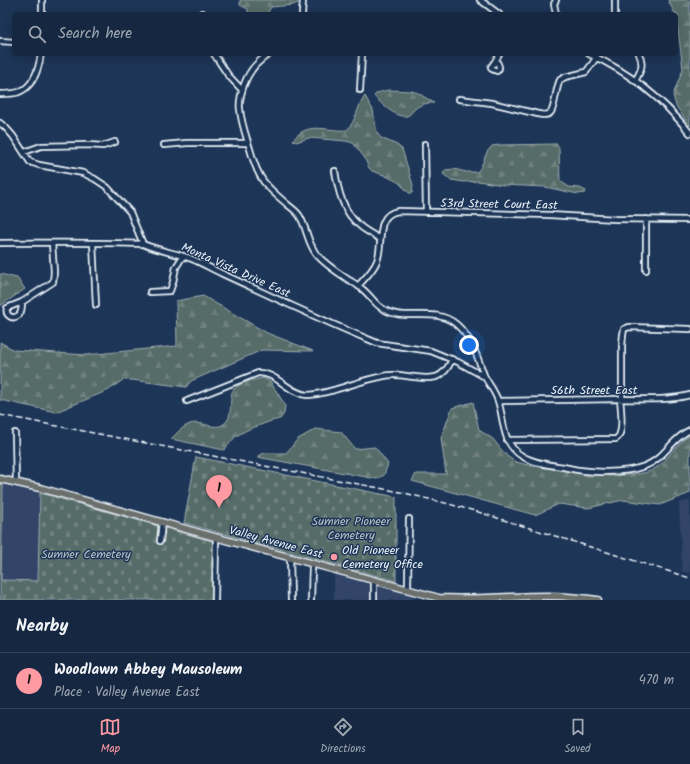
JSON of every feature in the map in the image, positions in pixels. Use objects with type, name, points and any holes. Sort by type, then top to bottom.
[{"type":"main road","name":"Valley Avenue East","points":[[0,479],[40,488],[439,598],[466,599],[547,596],[598,600]]},
{"type":"street","points":[[42,0],[42,12]]},
{"type":"street","points":[[302,12],[303,0]]},
{"type":"street","points":[[480,0],[496,12]]},
{"type":"street","points":[[556,0],[554,4],[556,12]]},
{"type":"street","points":[[615,0],[615,12]]},
{"type":"street","points":[[0,42],[12,42]]},
{"type":"street","points":[[0,94],[18,92],[29,85],[37,71],[41,56]]},
{"type":"street","points":[[215,56],[228,75],[242,90]]},
{"type":"street","points":[[266,56],[253,67],[248,74],[242,90],[240,103],[240,110],[248,143],[254,162],[263,180],[300,217],[309,242],[321,259],[361,288],[380,307],[394,314],[404,316],[433,315],[444,318],[453,322],[462,330],[473,345],[485,377],[498,401],[507,440],[518,453],[531,460],[579,470],[619,472],[632,470],[653,462],[676,440],[690,430]]},
{"type":"street","points":[[360,90],[362,56]]},
{"type":"street","points":[[496,60],[498,56]]},
{"type":"street","points":[[635,80],[642,66],[640,56]]},
{"type":"street","points":[[459,99],[492,103],[543,115],[549,114],[553,106],[560,80],[565,77],[586,72],[597,57],[635,80],[660,101],[690,133]]},
{"type":"street","points":[[0,123],[13,136],[30,162],[83,174],[95,179],[107,187],[130,212],[143,244],[0,243]]},
{"type":"street","points":[[24,152],[41,146],[88,144],[104,146],[115,142]]},
{"type":"street","points":[[164,145],[187,143],[248,143]]},
{"type":"street","points":[[425,144],[426,212]]},
{"type":"street","points":[[335,171],[339,192],[350,214],[358,225],[380,239]]},
{"type":"street","name":"53rd Street Court East","points":[[358,286],[369,275],[376,261],[385,217],[398,211],[550,214],[615,219],[690,220]]},
{"type":"street","points":[[646,219],[646,270]]},
{"type":"street","points":[[22,302],[53,282],[54,272],[52,243]]},
{"type":"street","points":[[93,243],[96,305]]},
{"type":"street","name":"Monta Vista Drive East","points":[[143,244],[183,256],[200,263],[311,315],[377,343],[431,351],[452,359],[485,377]]},
{"type":"street","points":[[150,292],[170,291],[176,267],[183,256]]},
{"type":"street","points":[[507,440],[616,439],[620,434],[621,428],[623,331],[630,327],[690,329]]},
{"type":"street","points":[[187,401],[258,373],[267,373],[297,392],[312,395],[385,376],[425,378],[436,377],[446,370],[452,359]]},
{"type":"street","name":"56th Street East","points":[[498,401],[621,399],[665,400],[690,395]]},
{"type":"street","points":[[15,433],[16,483]]},
{"type":"street","points":[[407,589],[409,519]]},
{"type":"street","points":[[160,541],[162,522]]},
{"type":"street","points":[[216,537],[216,600]]},
{"type":"street","points":[[290,558],[291,600]]},
{"type":"street","points":[[312,600],[312,567],[315,564]]},
{"type":"street","points":[[374,580],[374,600]]},
{"type":"shaded area","points":[[3,485],[40,493],[38,581],[1,580]]},
{"type":"shaded area","points":[[690,500],[690,573],[682,571],[679,503]]},
{"type":"shaded area","points":[[334,575],[412,595],[412,600],[334,600]]},
{"type":"green space","points":[[240,0],[298,0],[298,3],[293,5],[271,7],[268,12],[248,12],[248,9],[240,5]]},
{"type":"green space","points":[[668,0],[690,0],[690,126],[676,106],[673,95],[683,69],[678,30],[678,12],[674,12]]},
{"type":"green space","points":[[388,90],[412,91],[434,103],[422,105],[409,115],[400,116],[390,110],[374,96],[377,93]]},
{"type":"green space","points":[[365,96],[373,110],[377,133],[381,138],[397,145],[402,149],[413,185],[412,193],[409,193],[398,182],[372,171],[364,157],[353,143],[309,138],[296,142],[293,140],[305,130],[318,128],[347,130]]},
{"type":"green space","points":[[557,144],[559,148],[560,181],[569,187],[580,188],[586,191],[585,193],[578,194],[545,187],[503,185],[478,181],[464,182],[451,180],[443,174],[445,170],[454,169],[466,172],[477,172],[481,167],[487,152],[492,146]]},
{"type":"green space","points":[[0,274],[17,278],[25,289],[0,306]]},
{"type":"green space","points":[[203,296],[267,333],[313,351],[262,350],[191,381],[186,387],[124,379],[109,390],[56,412],[0,400],[0,342],[14,350],[86,355],[177,346],[176,301]]},
{"type":"green space","points":[[263,378],[270,381],[285,405],[284,414],[280,419],[247,430],[236,436],[224,450],[171,439],[190,424],[200,423],[217,426],[225,423],[229,415],[233,390],[242,384]]},
{"type":"green space","points":[[473,402],[479,430],[493,439],[508,457],[516,462],[524,464],[586,474],[624,475],[647,472],[661,464],[677,446],[690,435],[690,493],[660,505],[623,500],[588,508],[559,504],[535,515],[412,481],[416,474],[446,474],[441,438],[452,408]]},
{"type":"green space","points":[[316,429],[341,432],[355,449],[375,447],[388,464],[384,475],[377,479],[257,457],[264,453],[286,453],[298,439]]},
{"type":"green space","name":"Sumner Pioneer Cemetery","points":[[196,457],[396,497],[396,581],[184,523]]},
{"type":"green space","name":"Sumner Cemetery","points":[[0,484],[3,485],[1,580],[38,581],[40,493],[215,542],[215,600],[0,600]]},
{"type":"railway","points":[[0,415],[400,492],[475,511],[690,578]]},
{"type":"place","name":"Woodlawn Abbey Mausoleum","points":[[219,508]]},
{"type":"place","name":"Old Pioneer Cemetery Office","points":[[334,557]]}]
